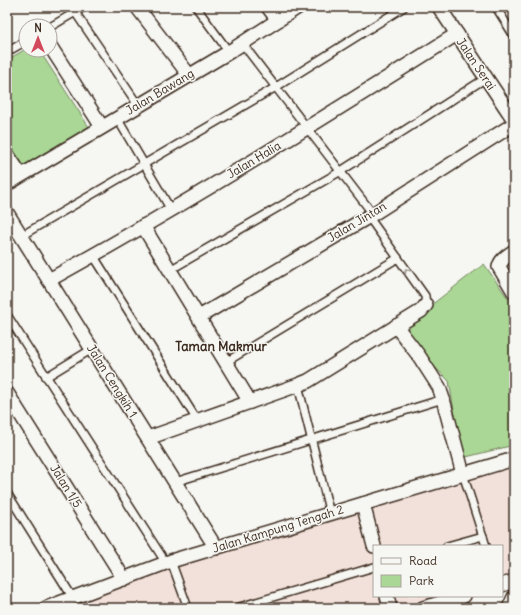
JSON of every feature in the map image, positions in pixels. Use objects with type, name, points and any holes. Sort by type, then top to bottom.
[{"type":"street","points":[[137,7],[189,75]]},
{"type":"street","points":[[268,7],[278,20]]},
{"type":"street","name":"Jalan Bawang","points":[[7,184],[229,52],[298,7]]},
{"type":"street","name":"Jalan Serai","points":[[439,7],[514,120]]},
{"type":"street","name":"Jalan Halia","points":[[49,280],[171,210],[308,128],[457,34]]},
{"type":"street","points":[[58,58],[102,127]]},
{"type":"street","name":"Jalan Jintan","points":[[198,317],[370,215],[514,124]]},
{"type":"street","points":[[7,154],[21,175]]},
{"type":"street","name":"Jalan Cengkih 1","points":[[7,214],[216,548]]},
{"type":"street","points":[[143,226],[250,402]]},
{"type":"street","points":[[514,251],[503,259],[499,267],[514,292]]},
{"type":"street","points":[[148,438],[298,385],[314,377],[421,311],[426,304]]},
{"type":"street","points":[[396,326],[423,362],[438,387],[443,399],[463,474]]},
{"type":"street","name":"Jalan 1/5","points":[[7,393],[124,578]]},
{"type":"street","name":"Jalan Kampung Tengah 2","points":[[46,608],[168,562],[514,459]]},
{"type":"street","points":[[364,504],[374,545]]},
{"type":"street","points":[[503,585],[514,581]]},
{"type":"street","points":[[387,597],[390,608]]},
{"type":"street","points":[[423,608],[461,597]]},
{"type":"street","points":[[509,608],[514,597]]},
{"type":"lane","points":[[58,22],[84,7]]},
{"type":"lane","points":[[196,7],[229,52]]},
{"type":"lane","points":[[21,236],[276,87],[404,7]]},
{"type":"lane","points":[[496,7],[514,36]]},
{"type":"lane","points":[[75,12],[138,105]]},
{"type":"lane","points":[[242,43],[341,172],[425,296],[426,304]]},
{"type":"lane","points":[[7,52],[18,46]]},
{"type":"lane","points":[[170,270],[341,172],[486,78]]},
{"type":"lane","points":[[117,118],[171,210]]},
{"type":"lane","points":[[93,255],[197,420]]},
{"type":"lane","points":[[226,362],[398,258]]},
{"type":"lane","points":[[7,315],[168,562],[188,608]]},
{"type":"lane","points":[[46,377],[92,349]]},
{"type":"lane","points":[[298,385],[330,514]]},
{"type":"lane","points":[[175,482],[443,399]]},
{"type":"lane","points":[[463,474],[486,545]]},
{"type":"lane","points":[[7,493],[73,598]]},
{"type":"lane","points":[[450,545],[482,536]]},
{"type":"lane","points":[[236,608],[373,567]]},
{"type":"shaded area","points":[[514,463],[514,586],[503,589],[503,545],[373,545],[373,597],[476,597],[437,608],[58,608],[175,565]]},
{"type":"green space","points":[[18,54],[18,58],[44,58],[89,127],[20,170],[7,149],[7,60]]},
{"type":"green space","points":[[484,264],[514,307],[514,445],[462,458],[449,381],[398,331]]},
{"type":"district","name":"Taman Makmur","points":[[221,346]]}]
